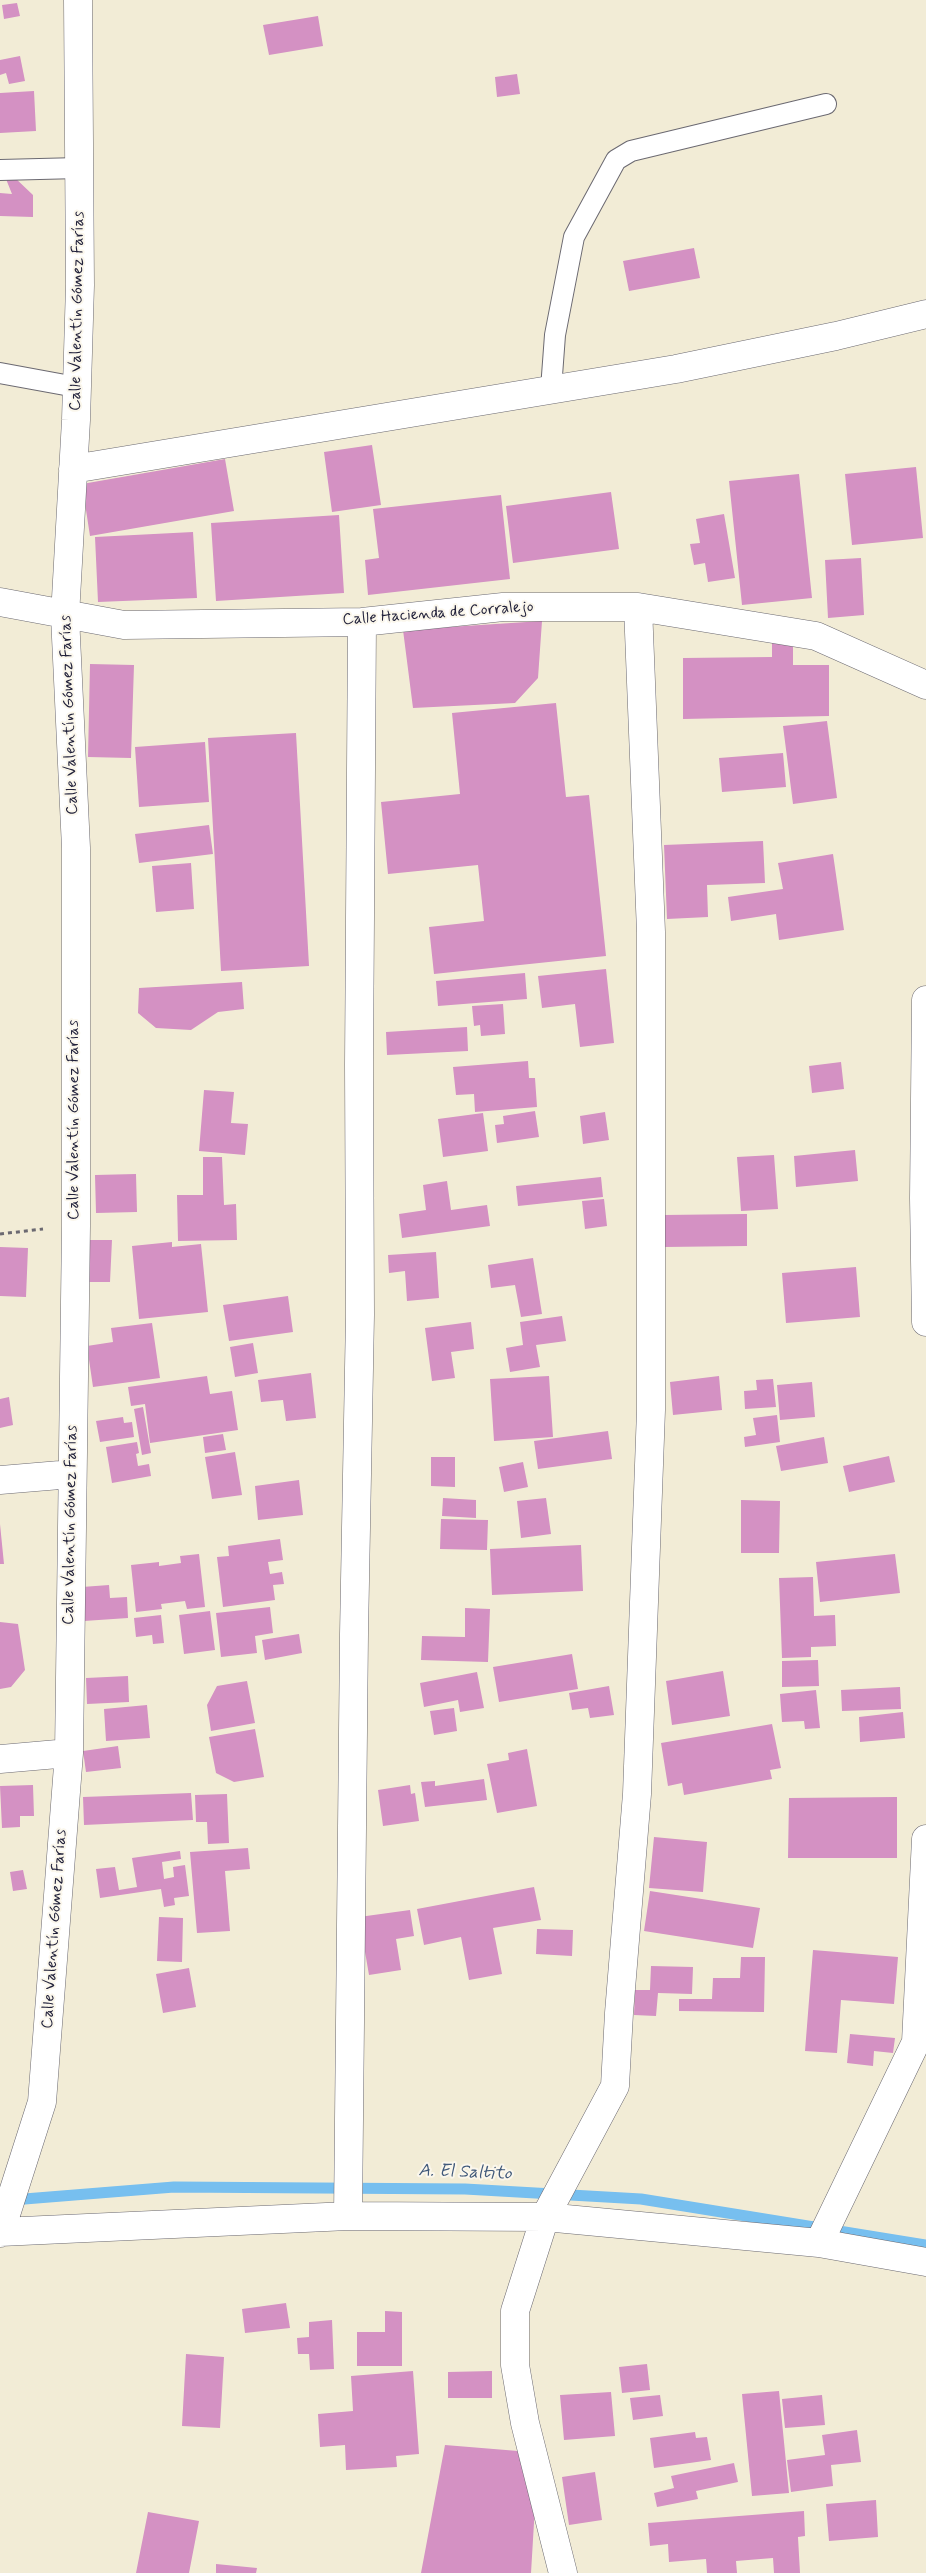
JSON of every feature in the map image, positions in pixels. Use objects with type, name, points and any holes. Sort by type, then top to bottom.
[{"type":"street","name":"Calle Valentín Gómez Farías","points":[[0,2232],[42,2102],[69,1753],[76,1226],[76,848],[65,616],[80,285],[78,0]]},
{"type":"street","points":[[73,469],[676,369],[836,336],[926,314]]},
{"type":"street","name":"Calle Hacienda de Corralejo","points":[[0,602],[65,616],[124,625],[362,622],[503,607],[638,607],[816,636],[926,685]]},
{"type":"street","points":[[563,2573],[524,2423],[515,2365],[514,2311],[544,2217],[615,2086],[619,2014],[638,1794],[651,1410],[651,932],[638,607]]},
{"type":"street","points":[[348,2216],[354,1624],[360,1315],[359,1044],[362,622]]},
{"type":"street","points":[[926,1000],[924,1198],[926,1322]]},
{"type":"street","points":[[0,1480],[72,1474]]},
{"type":"street","points":[[0,1759],[69,1753]]},
{"type":"street","points":[[819,2243],[916,2042],[926,1839]]},
{"type":"street","points":[[0,2232],[348,2216],[544,2217],[819,2243],[926,2262]]},
{"type":"lane","points":[[551,389],[556,335],[574,237],[616,160],[631,151],[826,104]]},
{"type":"lane","points":[[0,170],[79,168]]},
{"type":"lane","points":[[0,373],[76,387]]},
{"type":"path","points":[[0,1234],[76,1226]]},
{"type":"building","points":[[17,3],[20,16],[4,19],[2,5]]},
{"type":"building","points":[[318,16],[323,46],[269,55],[263,25]]},
{"type":"building","points":[[20,56],[25,81],[9,84],[6,73],[0,75],[0,60]]},
{"type":"building","points":[[517,74],[520,94],[497,97],[495,77]]},
{"type":"building","points":[[34,91],[36,131],[0,133],[0,93]]},
{"type":"building","points":[[4,174],[13,176],[33,195],[33,217],[0,216],[0,193],[12,194]]},
{"type":"building","points":[[694,248],[700,278],[629,291],[623,261]]},
{"type":"building","points":[[372,445],[381,505],[332,512],[324,452]]},
{"type":"building","points":[[225,459],[234,511],[90,536],[82,484]]},
{"type":"building","points":[[916,467],[923,538],[852,545],[845,474]]},
{"type":"building","points":[[799,474],[812,598],[742,605],[729,481]]},
{"type":"building","points":[[611,492],[619,549],[513,563],[506,506]]},
{"type":"building","points":[[501,495],[510,579],[368,595],[365,560],[379,558],[373,509]]},
{"type":"building","points":[[724,514],[735,578],[708,582],[705,563],[694,565],[690,544],[700,543],[696,519]]},
{"type":"building","points":[[339,515],[344,593],[216,601],[211,523]]},
{"type":"building","points":[[193,532],[197,598],[98,602],[95,537]]},
{"type":"building","points":[[861,558],[864,615],[828,618],[825,560]]},
{"type":"building","points":[[542,621],[538,678],[515,703],[413,708],[403,630]]},
{"type":"building","points":[[772,641],[793,641],[793,665],[829,665],[829,716],[683,719],[683,658],[772,657]]},
{"type":"building","points":[[90,664],[134,665],[131,758],[88,757]]},
{"type":"building","points":[[556,703],[566,797],[589,795],[606,956],[434,974],[429,927],[484,921],[478,865],[388,874],[381,802],[460,794],[452,713]]},
{"type":"building","points":[[827,721],[837,798],[793,804],[783,726]]},
{"type":"building","points":[[296,733],[309,966],[221,971],[208,738]]},
{"type":"building","points":[[205,742],[209,802],[139,807],[135,747]]},
{"type":"building","points":[[783,753],[786,787],[722,792],[719,758]]},
{"type":"building","points":[[209,825],[213,854],[139,863],[135,834]]},
{"type":"building","points":[[763,841],[765,883],[707,885],[708,917],[667,919],[664,845]]},
{"type":"building","points":[[833,854],[844,930],[779,940],[776,914],[731,921],[728,897],[783,889],[778,863]]},
{"type":"building","points":[[191,863],[194,909],[156,912],[152,866]]},
{"type":"building","points":[[606,969],[614,1043],[580,1047],[575,1004],[542,1008],[538,976]]},
{"type":"building","points":[[525,973],[527,999],[438,1006],[436,981]]},
{"type":"building","points":[[242,982],[244,1009],[218,1012],[191,1030],[156,1028],[138,1013],[139,988]]},
{"type":"building","points":[[503,1004],[505,1034],[481,1036],[480,1025],[474,1026],[472,1006]]},
{"type":"building","points":[[467,1027],[468,1051],[387,1055],[386,1032]]},
{"type":"building","points":[[528,1061],[529,1078],[535,1078],[537,1107],[475,1112],[474,1094],[456,1095],[453,1067]]},
{"type":"building","points":[[841,1062],[844,1089],[812,1093],[809,1066]]},
{"type":"building","points":[[204,1090],[234,1092],[231,1123],[248,1124],[245,1155],[199,1151]]},
{"type":"building","points":[[535,1111],[539,1137],[497,1143],[495,1125],[504,1124],[503,1116]]},
{"type":"building","points":[[605,1112],[609,1140],[583,1144],[580,1116]]},
{"type":"building","points":[[483,1113],[488,1151],[443,1157],[438,1119]]},
{"type":"building","points":[[855,1150],[858,1181],[796,1187],[794,1156]]},
{"type":"building","points":[[774,1155],[778,1209],[741,1211],[737,1157]]},
{"type":"building","points":[[203,1157],[222,1157],[224,1205],[236,1204],[237,1240],[178,1241],[177,1195],[203,1195]]},
{"type":"building","points":[[136,1174],[137,1212],[96,1213],[95,1175]]},
{"type":"building","points":[[601,1177],[603,1197],[518,1206],[516,1186]]},
{"type":"building","points":[[447,1181],[451,1210],[487,1205],[490,1226],[402,1238],[399,1214],[426,1210],[423,1185]]},
{"type":"building","points":[[604,1199],[607,1226],[585,1229],[582,1201]]},
{"type":"building","points":[[747,1214],[747,1246],[664,1247],[664,1215]]},
{"type":"building","points":[[85,1240],[112,1240],[110,1282],[84,1282]]},
{"type":"building","points":[[172,1242],[172,1247],[201,1244],[208,1312],[139,1319],[132,1246]]},
{"type":"building","points":[[0,1247],[28,1248],[26,1297],[0,1296]]},
{"type":"building","points":[[436,1252],[439,1298],[407,1301],[405,1271],[389,1273],[388,1255]]},
{"type":"building","points":[[533,1258],[542,1314],[521,1317],[515,1285],[491,1288],[488,1265]]},
{"type":"building","points":[[856,1267],[860,1317],[786,1323],[782,1273]]},
{"type":"building","points":[[288,1296],[293,1332],[229,1341],[223,1305]]},
{"type":"building","points":[[562,1316],[566,1341],[536,1345],[540,1367],[510,1372],[506,1348],[523,1345],[520,1322]]},
{"type":"building","points":[[471,1322],[474,1349],[451,1352],[455,1378],[432,1381],[425,1328]]},
{"type":"building","points":[[152,1323],[160,1378],[93,1387],[87,1346],[113,1342],[111,1328]]},
{"type":"building","points":[[253,1343],[258,1373],[235,1377],[230,1347]]},
{"type":"building","points":[[311,1373],[316,1418],[286,1421],[283,1400],[261,1402],[258,1380]]},
{"type":"building","points":[[207,1376],[210,1394],[232,1391],[238,1430],[150,1443],[145,1404],[131,1406],[128,1387]]},
{"type":"building","points":[[549,1376],[553,1437],[494,1441],[490,1379]]},
{"type":"building","points":[[719,1376],[722,1410],[673,1415],[670,1382]]},
{"type":"building","points":[[773,1379],[776,1407],[745,1409],[744,1391],[757,1390],[756,1380]]},
{"type":"building","points":[[812,1382],[815,1417],[780,1420],[777,1385]]},
{"type":"building","points":[[9,1397],[13,1425],[0,1428],[0,1399]]},
{"type":"building","points":[[143,1407],[151,1453],[142,1455],[134,1409]]},
{"type":"building","points":[[777,1415],[780,1442],[745,1447],[744,1437],[756,1435],[753,1418]]},
{"type":"building","points":[[123,1417],[124,1423],[132,1422],[134,1437],[100,1442],[96,1421]]},
{"type":"building","points":[[608,1431],[612,1459],[538,1469],[534,1441]]},
{"type":"building","points":[[223,1434],[226,1450],[205,1453],[203,1437]]},
{"type":"building","points":[[824,1437],[828,1463],[781,1471],[776,1446]]},
{"type":"building","points":[[137,1442],[139,1453],[136,1454],[138,1466],[149,1464],[151,1476],[112,1483],[106,1447]]},
{"type":"building","points":[[235,1452],[242,1495],[212,1499],[205,1457]]},
{"type":"building","points":[[889,1456],[895,1482],[849,1492],[843,1466]]},
{"type":"building","points":[[431,1457],[455,1457],[455,1487],[431,1486]]},
{"type":"building","points":[[523,1462],[528,1487],[504,1492],[499,1467]]},
{"type":"building","points":[[299,1480],[303,1515],[258,1520],[255,1486]]},
{"type":"building","points":[[443,1498],[476,1500],[476,1518],[442,1516]]},
{"type":"building","points":[[546,1498],[551,1534],[521,1538],[517,1501]]},
{"type":"building","points":[[741,1500],[780,1501],[779,1553],[741,1553]]},
{"type":"building","points":[[441,1519],[488,1520],[487,1550],[440,1549]]},
{"type":"building","points":[[0,1524],[4,1564],[0,1564]]},
{"type":"building","points":[[280,1539],[283,1560],[268,1562],[270,1574],[282,1572],[284,1584],[273,1585],[275,1600],[223,1607],[217,1557],[229,1556],[228,1546]]},
{"type":"building","points":[[581,1545],[583,1591],[492,1595],[490,1549]]},
{"type":"building","points":[[199,1554],[205,1607],[187,1609],[185,1601],[161,1604],[162,1609],[136,1612],[131,1565],[159,1562],[159,1566],[181,1563],[180,1556]]},
{"type":"building","points":[[895,1554],[900,1593],[820,1602],[816,1562]]},
{"type":"building","points":[[813,1577],[814,1616],[835,1615],[836,1646],[811,1647],[811,1657],[782,1658],[779,1578]]},
{"type":"building","points":[[109,1585],[110,1598],[127,1597],[128,1618],[84,1621],[82,1587]]},
{"type":"building","points":[[270,1607],[273,1633],[255,1636],[257,1653],[221,1657],[216,1613]]},
{"type":"building","points":[[465,1608],[490,1609],[488,1662],[421,1660],[422,1636],[465,1637]]},
{"type":"building","points":[[210,1611],[215,1650],[184,1654],[179,1615]]},
{"type":"building","points":[[161,1615],[164,1643],[153,1644],[152,1635],[136,1637],[134,1618]]},
{"type":"building","points":[[0,1622],[18,1624],[25,1670],[11,1687],[0,1689]]},
{"type":"building","points":[[299,1634],[302,1653],[265,1660],[262,1640]]},
{"type":"building","points":[[572,1654],[578,1689],[499,1702],[493,1667]]},
{"type":"building","points":[[818,1660],[819,1686],[782,1687],[782,1661]]},
{"type":"building","points":[[723,1671],[730,1716],[672,1725],[666,1681]]},
{"type":"building","points":[[477,1672],[484,1708],[460,1712],[458,1700],[424,1707],[420,1683]]},
{"type":"building","points":[[128,1676],[129,1702],[87,1704],[86,1678]]},
{"type":"building","points":[[247,1681],[255,1723],[211,1731],[207,1705],[217,1686]]},
{"type":"building","points":[[609,1686],[614,1715],[590,1718],[588,1708],[572,1710],[569,1693]]},
{"type":"building","points":[[900,1687],[901,1709],[842,1711],[841,1690]]},
{"type":"building","points":[[816,1690],[820,1728],[805,1729],[804,1721],[782,1722],[780,1694]]},
{"type":"building","points":[[147,1705],[150,1738],[106,1741],[104,1709]]},
{"type":"building","points":[[454,1708],[457,1731],[434,1735],[430,1711]]},
{"type":"building","points":[[903,1712],[905,1738],[860,1742],[859,1717]]},
{"type":"building","points":[[772,1724],[781,1768],[770,1770],[772,1779],[684,1795],[682,1783],[668,1786],[661,1743]]},
{"type":"building","points":[[255,1729],[264,1777],[234,1782],[216,1773],[209,1737]]},
{"type":"building","points":[[118,1746],[121,1768],[86,1772],[83,1751]]},
{"type":"building","points":[[527,1749],[537,1806],[497,1813],[487,1764],[509,1760],[508,1753]]},
{"type":"building","points":[[484,1779],[487,1800],[425,1807],[421,1782],[435,1781],[435,1786]]},
{"type":"building","points":[[33,1785],[34,1816],[20,1816],[20,1827],[2,1828],[0,1786]]},
{"type":"building","points":[[410,1785],[411,1794],[415,1793],[419,1821],[383,1826],[378,1790]]},
{"type":"building","points":[[191,1793],[193,1820],[84,1825],[83,1797]]},
{"type":"building","points":[[227,1794],[229,1843],[208,1844],[207,1822],[196,1822],[195,1795]]},
{"type":"building","points":[[897,1797],[897,1858],[788,1858],[789,1798]]},
{"type":"building","points":[[654,1837],[707,1842],[703,1892],[649,1888]]},
{"type":"building","points":[[248,1848],[250,1869],[225,1871],[230,1931],[197,1933],[190,1852]]},
{"type":"building","points":[[180,1851],[181,1859],[162,1862],[164,1879],[174,1877],[173,1867],[185,1865],[189,1896],[174,1898],[175,1905],[164,1907],[161,1889],[100,1898],[96,1869],[115,1867],[119,1890],[137,1887],[132,1858]]},
{"type":"building","points":[[23,1870],[27,1889],[13,1891],[10,1872]]},
{"type":"building","points":[[534,1887],[541,1920],[493,1928],[502,1974],[469,1980],[461,1937],[424,1945],[417,1909]]},
{"type":"building","points":[[650,1891],[760,1908],[753,1948],[644,1931]]},
{"type":"building","points":[[410,1910],[414,1936],[396,1939],[401,1970],[369,1975],[359,1917]]},
{"type":"building","points":[[159,1917],[183,1918],[182,1962],[157,1961]]},
{"type":"building","points":[[537,1929],[573,1930],[572,1956],[536,1954]]},
{"type":"building","points":[[813,1950],[898,1957],[894,2004],[841,2000],[837,2053],[805,2051]]},
{"type":"building","points":[[741,1957],[765,1957],[764,2012],[679,2011],[679,1999],[712,1999],[713,1978],[740,1978]]},
{"type":"building","points":[[651,1966],[693,1967],[692,1994],[658,1993],[656,2016],[634,2015],[635,1990],[650,1990]]},
{"type":"building","points":[[189,1968],[196,2007],[163,2013],[156,1974]]},
{"type":"building","points":[[850,2034],[895,2038],[893,2053],[874,2051],[873,2066],[847,2063]]},
{"type":"building","points":[[286,2303],[290,2328],[245,2333],[242,2309]]},
{"type":"building","points":[[385,2311],[402,2312],[402,2366],[357,2366],[357,2332],[385,2332]]},
{"type":"building","points":[[332,2320],[334,2369],[310,2370],[309,2354],[298,2354],[297,2338],[309,2337],[309,2322]]},
{"type":"building","points":[[186,2354],[224,2357],[220,2428],[182,2426]]},
{"type":"building","points":[[647,2364],[650,2390],[622,2393],[619,2367]]},
{"type":"building","points":[[413,2371],[419,2454],[396,2456],[397,2467],[346,2470],[345,2445],[320,2447],[318,2414],[353,2411],[351,2376]]},
{"type":"building","points":[[492,2371],[492,2398],[448,2398],[448,2372]]},
{"type":"building","points":[[779,2391],[789,2493],[752,2496],[742,2394]]},
{"type":"building","points":[[611,2392],[615,2436],[564,2440],[560,2395]]},
{"type":"building","points":[[660,2395],[663,2416],[633,2420],[630,2398]]},
{"type":"building","points":[[822,2395],[825,2425],[785,2428],[782,2399]]},
{"type":"building","points":[[857,2430],[861,2462],[831,2465],[833,2486],[791,2492],[787,2460],[825,2455],[822,2435]]},
{"type":"building","points":[[695,2432],[696,2438],[707,2437],[711,2460],[654,2468],[650,2438]]},
{"type":"building","points":[[445,2445],[518,2451],[535,2506],[531,2573],[421,2573]]},
{"type":"building","points":[[734,2463],[738,2482],[696,2491],[698,2499],[657,2507],[654,2493],[674,2488],[671,2476]]},
{"type":"building","points":[[595,2472],[602,2520],[569,2525],[562,2477]]},
{"type":"building","points":[[876,2500],[878,2537],[829,2541],[826,2504]]},
{"type":"building","points":[[804,2511],[805,2536],[798,2537],[800,2573],[774,2573],[773,2558],[736,2561],[737,2573],[707,2573],[706,2559],[669,2562],[668,2544],[650,2546],[648,2523]]},
{"type":"building","points":[[148,2512],[199,2521],[189,2573],[136,2573]]},
{"type":"building","points":[[216,2564],[257,2568],[256,2573],[216,2573]]},
{"type":"waterway","name":"A. El Saltito","points":[[12,2200],[174,2187],[465,2189],[641,2199],[926,2245]]}]
